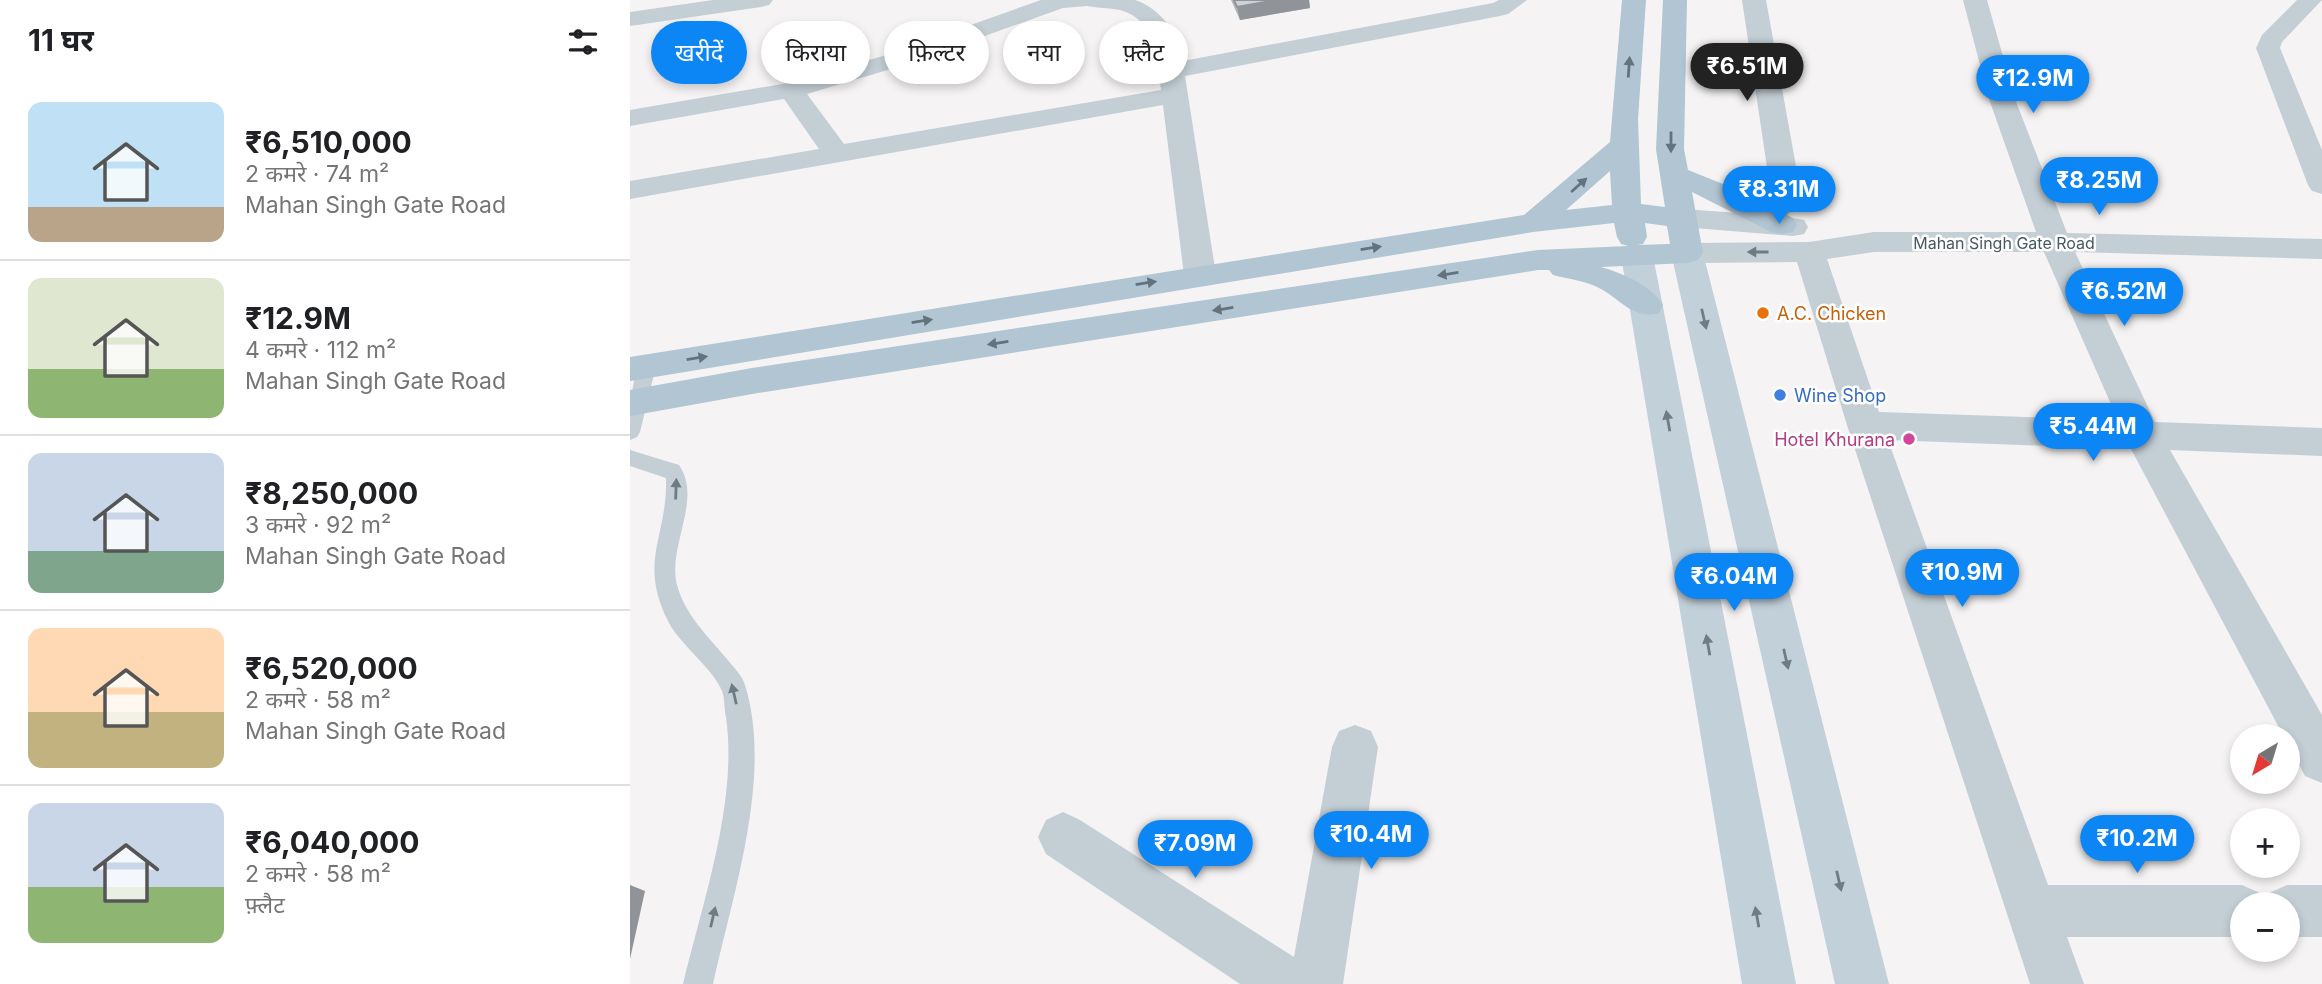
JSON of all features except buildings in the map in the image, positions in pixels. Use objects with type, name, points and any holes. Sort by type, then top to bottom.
[{"type":"main road","points":[[1634,0],[1624,144],[1626,212],[1647,305],[1769,984]]},
{"type":"main road","points":[[1675,0],[1670,149],[1685,235],[1862,984]]},
{"type":"main road","points":[[1533,223],[1624,144]]},
{"type":"main road","points":[[1674,175],[1718,192],[1786,231]]},
{"type":"main road","points":[[638,368],[1533,223],[1626,212],[1685,235]]},
{"type":"main road","points":[[633,412],[1538,260],[1637,256],[1685,235]]},
{"type":"main road","points":[[1493,267],[1569,269],[1609,280],[1647,305]]},
{"type":"street","points":[[630,19],[761,0]]},
{"type":"street","points":[[630,118],[792,90],[891,61],[1049,5],[1081,0]]},
{"type":"street","points":[[1188,80],[1500,9],[1515,0]]},
{"type":"street","points":[[1755,0],[1786,194],[1780,206],[1786,231],[1865,425],[2057,984]]},
{"type":"street","points":[[1975,0],[2002,99],[2055,242],[2143,436],[2322,760]]},
{"type":"street","points":[[2309,0],[2271,40],[2268,48],[2322,185]]},
{"type":"street","points":[[1108,1],[1142,10],[1155,21]]},
{"type":"street","points":[[630,190],[837,154],[1169,84]]},
{"type":"street","points":[[1174,84],[1200,275]]},
{"type":"street","points":[[792,90],[837,154]]},
{"type":"street","name":"Mahan Singh Gate Road","points":[[1685,235],[1786,231],[1874,242],[2055,242],[2322,249]]},
{"type":"street","points":[[1865,425],[2322,442]]},
{"type":"street","points":[[1316,984],[1355,747]]},
{"type":"street","points":[[1063,837],[1288,984]]},
{"type":"street","points":[[2033,911],[2230,911]]},
{"type":"street","points":[[2300,911],[2322,911]]},
{"type":"lane","points":[[633,412],[638,368]]},
{"type":"lane","points":[[630,458],[672,471],[676,477],[677,495],[665,551],[665,583],[679,619],[733,685],[743,748],[737,814],[698,984]]},
{"type":"place","name":"A.C. Chicken","points":[[1763,313]]},
{"type":"place","name":"Wine Shop","points":[[1780,395]]},
{"type":"place","name":"Hotel Khurana","points":[[1909,439]]}]
